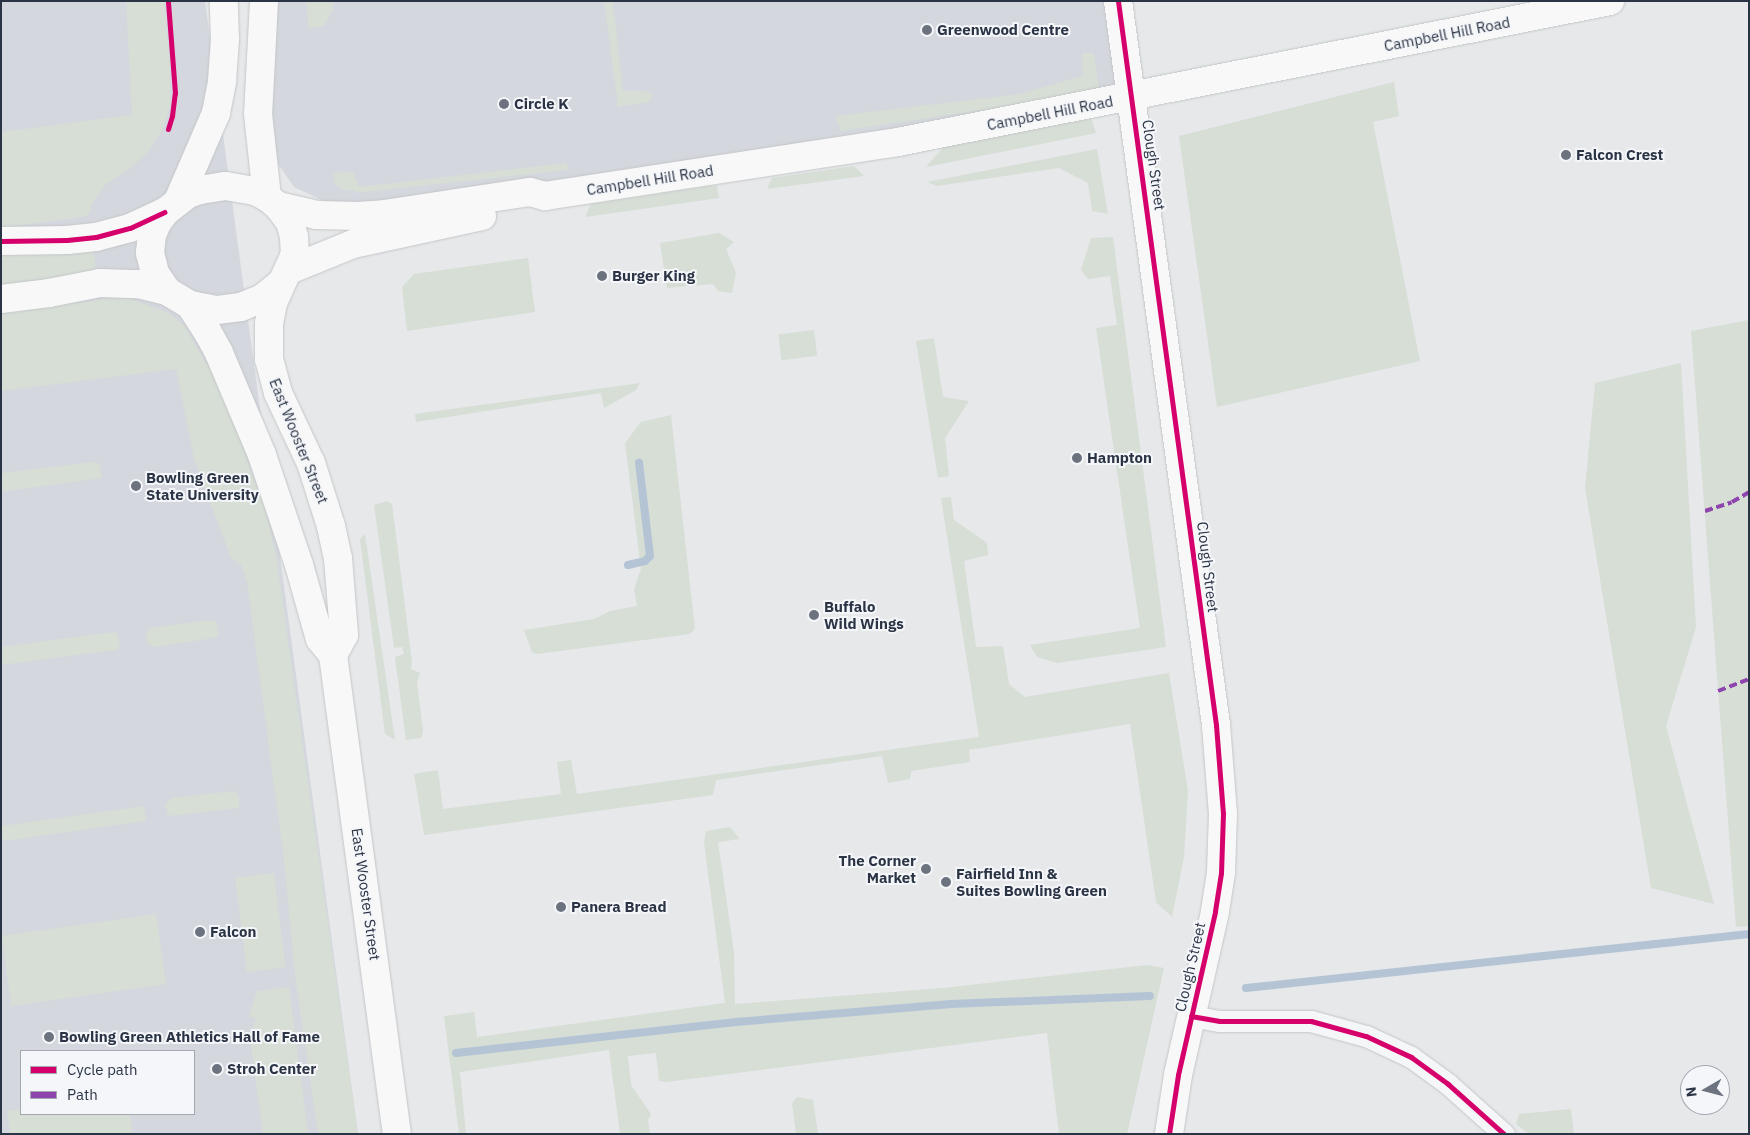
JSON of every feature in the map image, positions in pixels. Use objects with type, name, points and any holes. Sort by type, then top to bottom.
[{"type":"main road","name":"East Wooster Street","points":[[224,1],[225,39],[222,81],[216,113],[172,207],[152,235],[150,253],[155,273],[207,331],[219,353],[262,455],[299,565],[320,639],[333,655],[398,1134]]},
{"type":"main road","name":"East Wooster Street","points":[[264,1],[258,114],[273,202],[290,222],[294,237],[294,254],[284,277],[269,323],[269,359],[278,393],[311,463],[331,526],[338,558],[344,635],[333,655]]},
{"type":"main road","name":"Clough Street","points":[[1118,1],[1220,753],[1223,813],[1221,873],[1216,912],[1178,1075],[1169,1134]]},
{"type":"main road","name":"Campbell Hill Road","points":[[273,202],[317,214],[358,216],[530,192],[545,196],[898,142],[1610,1]]},
{"type":"main road","points":[[1,241],[67,240],[96,237],[130,228],[172,207],[200,190],[226,186],[255,191],[273,202]]},
{"type":"main road","name":"Campbell Hill Road","points":[[284,277],[353,244],[533,205],[545,196]]},
{"type":"main road","points":[[1,299],[49,293],[100,283],[138,284],[216,310],[229,310],[263,298],[284,277]]},
{"type":"street","points":[[1191,1016],[1220,1020],[1311,1022],[1366,1036],[1411,1057],[1448,1084],[1504,1134]]},
{"type":"shaded area","name":"Bowling Green State University","points":[[1,1],[205,1],[358,1134],[1,1134]]},
{"type":"shaded area","points":[[126,1],[164,1],[170,68],[170,106],[164,127],[148,152],[128,170],[106,184],[93,202],[88,216],[1,228],[1,132],[132,115]]},
{"type":"shaded area","name":"Greenwood Centre","points":[[269,1],[1118,1],[1132,97],[740,166],[332,205],[294,187],[278,164],[271,140]]},
{"type":"shaded area","points":[[306,1],[333,1],[334,7],[325,25],[309,29]]},
{"type":"shaded area","points":[[604,1],[613,1],[623,91],[645,91],[653,95],[649,102],[618,107]]},
{"type":"shaded area","points":[[1082,53],[1094,53],[1099,87],[1049,100],[841,131],[835,116],[1020,94],[1083,76]]},
{"type":"shaded area","points":[[1394,82],[1399,116],[1373,122],[1420,361],[1217,407],[1179,136]]},
{"type":"shaded area","points":[[1091,118],[1096,133],[926,167],[945,145]]},
{"type":"shaded area","points":[[1097,149],[1108,214],[1092,211],[1088,183],[1059,168],[937,186],[927,182]]},
{"type":"shaded area","points":[[566,163],[569,170],[363,192],[344,190],[335,184],[333,173],[353,172],[359,187]]},
{"type":"shaded area","points":[[854,166],[864,176],[767,189],[772,178]]},
{"type":"shaded area","points":[[717,186],[719,198],[585,217],[591,204]]},
{"type":"shaded area","points":[[719,233],[734,242],[726,249],[736,273],[732,293],[718,291],[713,284],[667,288],[660,243]]},
{"type":"shaded area","points":[[1113,237],[1166,647],[1057,663],[1037,657],[1030,645],[1140,628],[1096,328],[1117,325],[1110,276],[1088,279],[1081,270],[1091,238]]},
{"type":"shaded area","points":[[93,245],[96,273],[1,286],[1,252]]},
{"type":"shaded area","points":[[528,258],[535,312],[407,331],[402,287],[414,274]]},
{"type":"shaded area","points":[[124,297],[169,313],[185,327],[220,387],[263,502],[276,555],[358,1134],[318,1134],[295,976],[284,860],[247,582],[241,565],[231,558],[194,459],[176,369],[1,391],[1,312]]},
{"type":"shaded area","points":[[1749,320],[1749,926],[1736,927],[1691,331]]},
{"type":"shaded area","points":[[814,330],[817,356],[781,360],[778,334]]},
{"type":"shaded area","points":[[934,338],[943,397],[969,401],[945,438],[949,476],[938,478],[916,341]]},
{"type":"shaded area","points":[[1681,363],[1696,627],[1666,726],[1714,904],[1651,888],[1585,488],[1595,383]]},
{"type":"shaded area","points":[[640,383],[636,390],[604,408],[601,393],[416,422],[415,414]]},
{"type":"shaded area","points":[[671,415],[695,629],[690,634],[537,654],[532,652],[524,630],[594,619],[610,611],[637,606],[634,589],[641,569],[625,443],[641,422]]},
{"type":"shaded area","points":[[94,462],[100,465],[102,478],[1,492],[1,473]]},
{"type":"shaded area","points":[[951,497],[954,520],[987,543],[988,555],[964,561],[976,647],[1003,646],[1009,684],[1025,697],[1169,673],[1188,791],[1184,857],[1172,917],[1156,902],[1130,724],[969,750],[970,762],[911,771],[910,779],[888,783],[882,756],[716,780],[713,795],[424,835],[414,774],[438,770],[443,809],[561,794],[557,762],[571,760],[577,794],[979,737],[941,498]]},
{"type":"shaded area","points":[[387,501],[392,504],[412,662],[411,669],[420,673],[417,682],[423,731],[421,738],[406,740],[395,657],[404,654],[402,647],[394,648],[374,505]]},
{"type":"shaded area","points":[[365,534],[395,740],[385,734],[360,539]]},
{"type":"shaded area","points":[[210,620],[216,622],[218,630],[218,636],[214,638],[153,647],[147,643],[146,633],[150,628]]},
{"type":"shaded area","points":[[113,632],[118,634],[120,648],[116,650],[1,665],[1,647]]},
{"type":"shaded area","points":[[234,791],[239,795],[239,808],[168,816],[165,804],[172,798]]},
{"type":"shaded area","points":[[144,806],[146,821],[3,841],[1,826]]},
{"type":"shaded area","points":[[730,827],[740,839],[718,842],[734,952],[735,1004],[943,988],[1148,965],[1164,968],[1127,1134],[1059,1134],[1047,1033],[666,1082],[659,1081],[656,1053],[628,1056],[631,1085],[651,1114],[648,1120],[650,1134],[620,1134],[609,1050],[460,1072],[466,1134],[459,1134],[444,1016],[474,1012],[477,1037],[725,1003],[704,842],[706,831]]},
{"type":"shaded area","points":[[274,873],[286,967],[247,972],[235,878]]},
{"type":"shaded area","points":[[156,914],[166,984],[11,1006],[2,936]]},
{"type":"shaded area","points":[[289,987],[308,1134],[263,1134],[250,1038],[256,1018],[249,1016],[257,991]]},
{"type":"shaded area","points":[[797,1097],[813,1100],[818,1134],[796,1134],[792,1104]]},
{"type":"shaded area","points":[[20,1109],[20,1115],[130,1115],[133,1134],[10,1134],[7,1111]]},
{"type":"shaded area","points":[[1571,1109],[1574,1134],[1529,1134],[1516,1124],[1519,1114]]},
{"type":"waterway","points":[[628,565],[645,561],[650,556],[639,463]]},
{"type":"waterway","points":[[1246,988],[1749,934]]},
{"type":"waterway","points":[[456,1053],[736,1022],[951,1004],[1150,996]]},
{"type":"marked path","points":[[1705,511],[1732,502],[1749,492]]},
{"type":"marked path","points":[[1718,691],[1749,679]]},
{"type":"cycle path","points":[[168,1],[175,93],[168,129]]},
{"type":"cycle path","points":[[1118,1],[1216,725],[1223,813],[1221,873],[1215,912],[1178,1075],[1169,1134]]},
{"type":"cycle path","points":[[1,241],[67,240],[96,237],[130,228],[165,212]]},
{"type":"cycle path","points":[[1191,1016],[1220,1021],[1311,1021],[1366,1036],[1411,1057],[1448,1084],[1504,1134]]},
{"type":"place","name":"Greenwood Centre","points":[[927,30]]},
{"type":"place","name":"Circle K","points":[[504,104]]},
{"type":"place","name":"Falcon Crest","points":[[1566,155]]},
{"type":"place","name":"Burger King","points":[[602,276]]},
{"type":"place","name":"Hampton","points":[[1077,458]]},
{"type":"place","name":"Bowling Green State University","points":[[136,486]]},
{"type":"place","name":"Buffalo Wild Wings","points":[[814,615]]},
{"type":"place","name":"The Corner Market","points":[[926,869]]},
{"type":"place","name":"Fairfield Inn & Suites Bowling Green","points":[[946,882]]},
{"type":"place","name":"Panera Bread","points":[[561,907]]},
{"type":"place","name":"Falcon","points":[[200,932]]},
{"type":"place","name":"Bowling Green Athletics Hall of Fame","points":[[49,1037]]},
{"type":"place","name":"Stroh Center","points":[[217,1069]]}]
